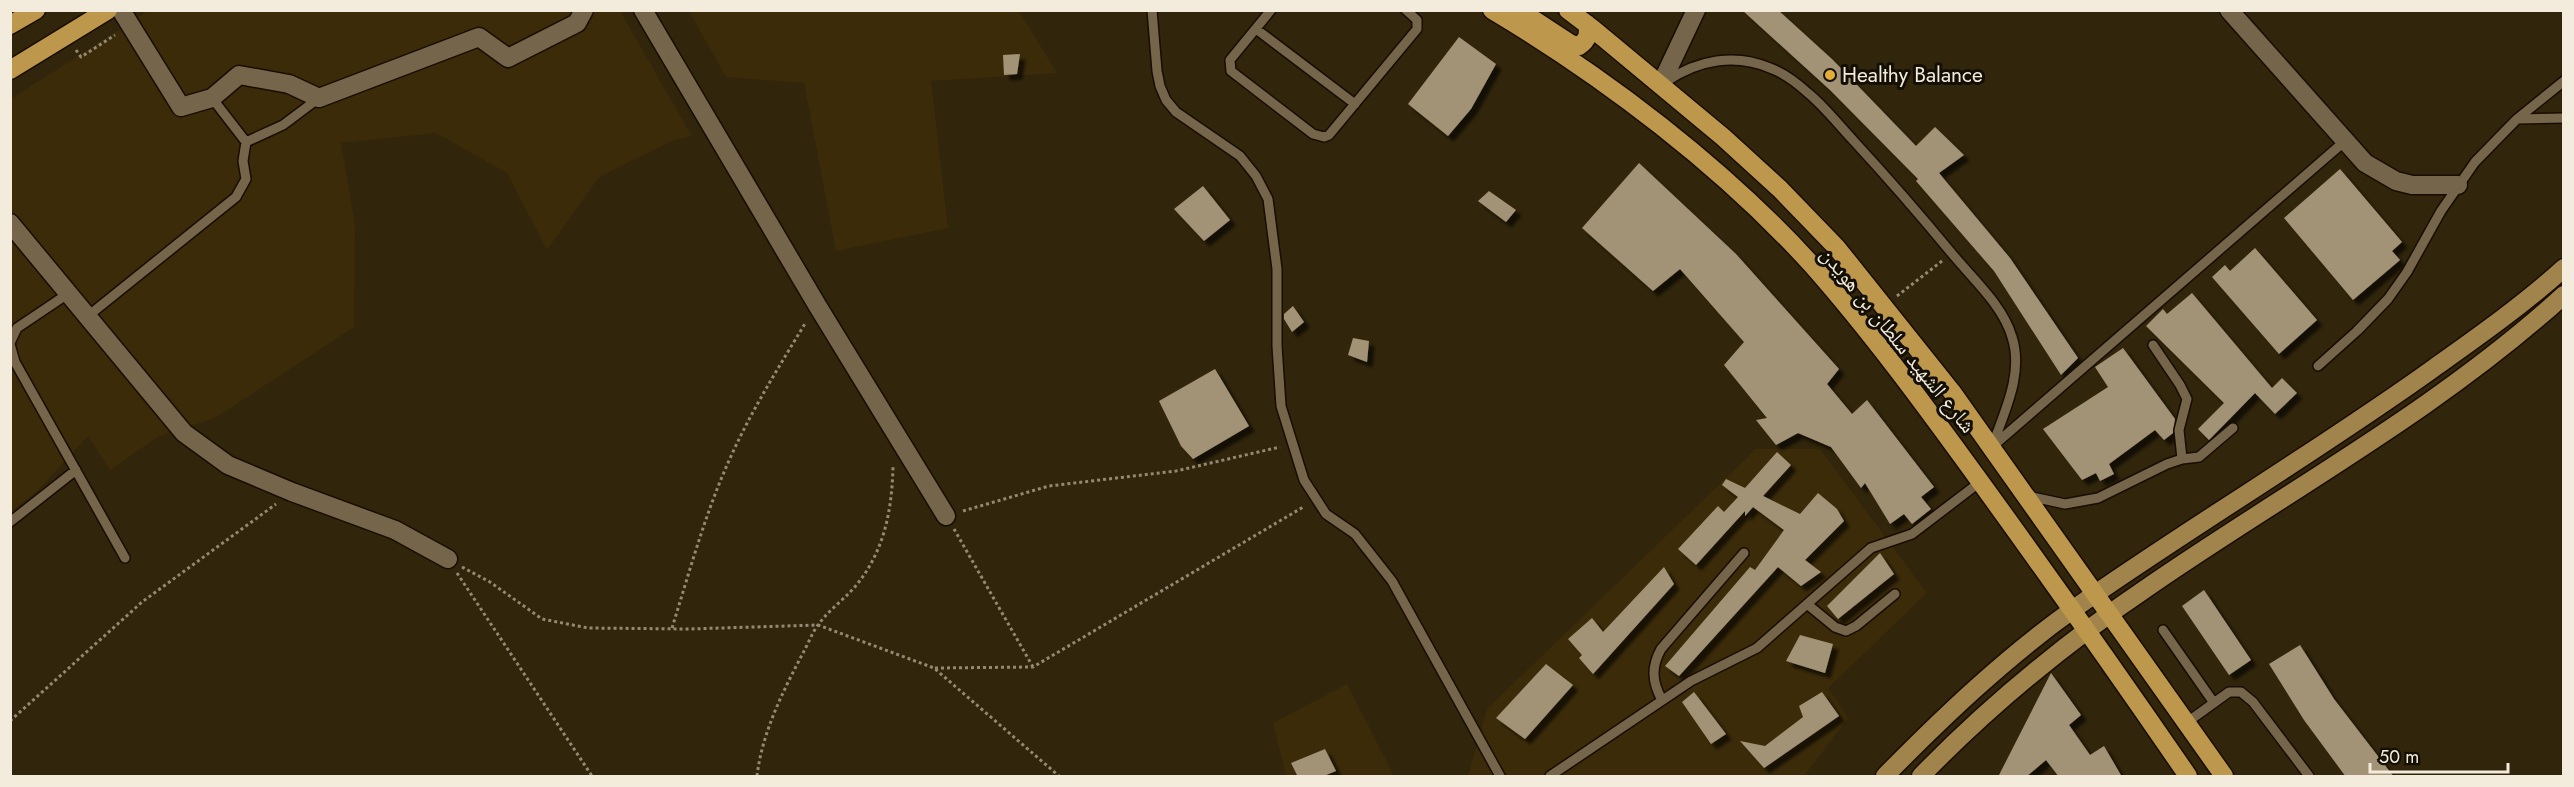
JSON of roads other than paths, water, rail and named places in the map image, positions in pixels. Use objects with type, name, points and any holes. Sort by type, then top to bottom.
[{"type":"highway","points":[[10,26],[36,10]]},
{"type":"highway","points":[[10,70],[108,10]]},
{"type":"highway","name":"شارع الشهيد سلطان بن هويدن","points":[[1492,10],[1596,78],[1694,154],[1755,208],[1810,264],[1901,373],[2073,609],[2188,777]]},
{"type":"highway","points":[[1519,10],[1571,44],[1579,46],[1585,42],[1589,33],[1587,24]]},
{"type":"highway","name":"شارع الشهيد سلطان بن هويدن","points":[[1568,10],[1661,84],[1780,189],[1838,248],[1952,392],[2028,496],[2108,615],[2224,777]]},
{"type":"main road","points":[[1885,777],[1933,727],[2003,665],[2073,609],[2358,423],[2513,312],[2564,268]]},
{"type":"main road","points":[[1921,777],[2016,685],[2087,630],[2449,387],[2527,329],[2564,295]]},
{"type":"street","points":[[125,18],[181,107],[212,98],[239,75],[289,84],[319,98],[479,37],[508,58],[577,23],[584,10]]},
{"type":"street","points":[[643,10],[817,305],[946,516]]},
{"type":"street","points":[[1661,84],[1696,10]]},
{"type":"street","points":[[2229,10],[2366,163],[2396,181],[2412,185],[2458,185]]},
{"type":"street","points":[[10,224],[184,433],[228,465],[292,492],[395,530],[447,559]]},
{"type":"lane","points":[[1152,10],[1157,71],[1166,100],[1176,112],[1240,156],[1256,176],[1268,199],[1277,268],[1277,346],[1281,406],[1304,480],[1326,514],[1355,534],[1392,581],[1500,777]]},
{"type":"lane","points":[[1270,10],[1230,60],[1231,71],[1313,134],[1324,138],[1329,135],[1417,29],[1417,20],[1406,10]]},
{"type":"lane","points":[[1256,29],[1355,104]]},
{"type":"lane","points":[[1661,84],[1681,71],[1702,63],[1725,59],[1748,61],[1771,68],[1791,79],[1810,94],[1880,170],[1952,253],[1998,310],[2010,329],[2016,351],[2014,382],[1992,447]]},
{"type":"lane","points":[[2318,366],[2388,299],[2408,272],[2458,185],[2475,162],[2517,119],[2564,81]]},
{"type":"lane","points":[[88,316],[236,197],[246,179],[243,161],[246,142],[212,98]]},
{"type":"lane","points":[[246,142],[283,124],[319,98]]},
{"type":"lane","points":[[2517,119],[2564,118]]},
{"type":"lane","points":[[1992,447],[2345,141]]},
{"type":"lane","points":[[69,294],[17,328],[10,343],[15,362],[125,558]]},
{"type":"lane","points":[[2153,345],[2187,399],[2179,430],[2182,459]]},
{"type":"lane","points":[[2028,496],[2058,503],[2084,502],[2098,498],[2153,470],[2182,459],[2194,459],[2204,454],[2233,428]]},
{"type":"lane","points":[[10,522],[76,470]]},
{"type":"lane","points":[[1550,777],[1691,681],[1757,648],[1871,548],[1912,534],[1980,482]]},
{"type":"lane","points":[[1662,700],[1653,680],[1656,659],[1661,649],[1744,553]]},
{"type":"lane","points":[[1807,604],[1835,627],[1846,631],[1856,626],[1895,594]]},
{"type":"lane","points":[[2163,630],[2214,704]]},
{"type":"lane","points":[[2186,723],[2229,692],[2241,692],[2253,702],[2309,777]]},
{"type":"place","name":"Healthy Balance","points":[[1830,75]]}]
